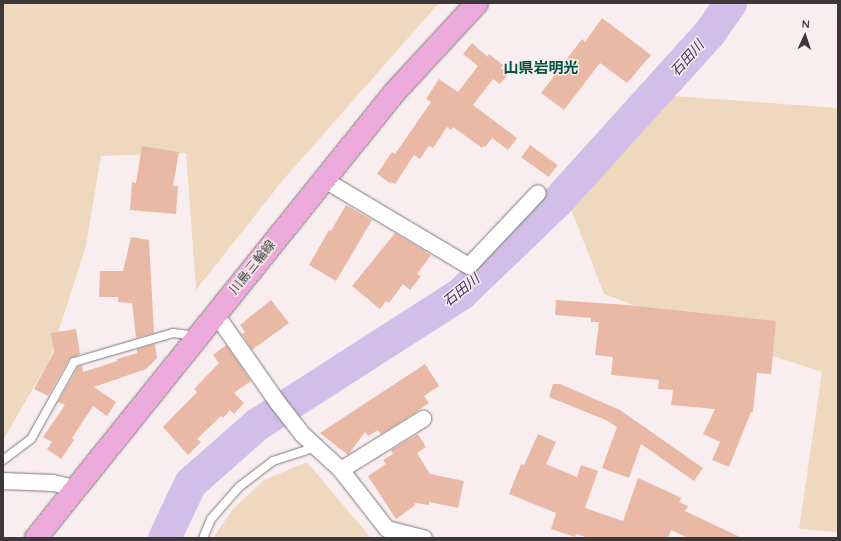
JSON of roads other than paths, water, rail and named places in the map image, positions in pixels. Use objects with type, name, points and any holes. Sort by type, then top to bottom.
[{"type":"main road","name":"川島三輪線","points":[[36,538],[323,179],[394,93],[477,3]]},
{"type":"street","points":[[323,179],[469,266],[538,193]]},
{"type":"street","points":[[215,313],[278,403],[302,434],[317,446],[341,470],[387,529],[424,538]]},
{"type":"street","points":[[341,470],[423,419]]},
{"type":"street","points":[[3,481],[53,483],[75,488]]},
{"type":"lane","points":[[3,460],[31,439],[74,362],[173,333],[198,336]]},
{"type":"lane","points":[[203,538],[211,519],[239,487],[273,461],[317,446]]},
{"type":"waterway","name":"石田川","points":[[164,538],[190,483],[257,424],[461,293],[557,201],[709,33],[730,3]]},
{"type":"district","name":"山県岩明光","points":[[541,68]]}]
